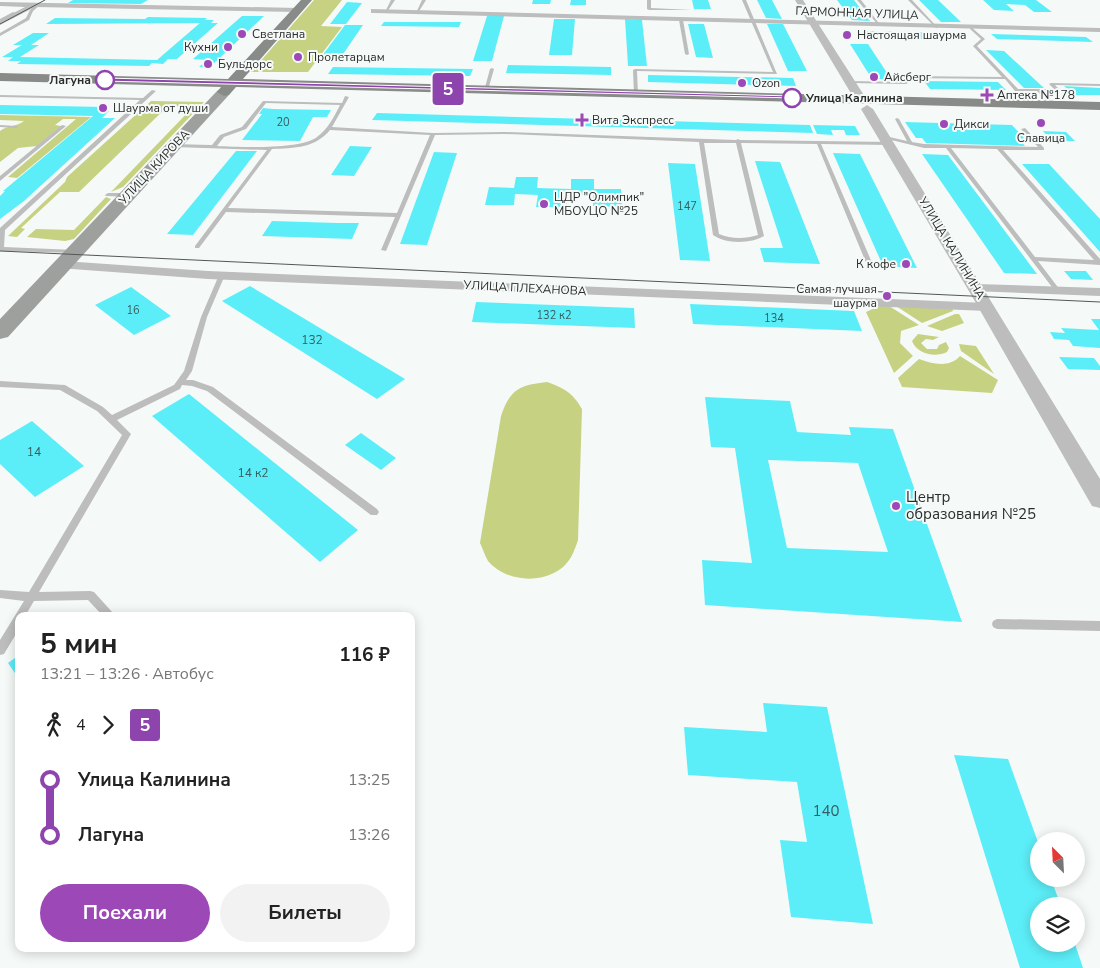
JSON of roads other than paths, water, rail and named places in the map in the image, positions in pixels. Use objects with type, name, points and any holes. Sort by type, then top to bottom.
[{"type":"main road","name":"УЛИЦА КИРОВА","points":[[0,332],[307,0]]},
{"type":"main road","points":[[0,77],[227,88],[486,90],[636,94],[1100,115]]},
{"type":"main road","points":[[0,87],[149,95],[227,88],[345,100],[1100,106]]},
{"type":"street","name":"УЛИЦА КАЛИНИНА","points":[[798,0],[887,140],[1100,498]]},
{"type":"street","points":[[0,4],[298,10]]},
{"type":"street","points":[[0,21],[37,4]]},
{"type":"street","name":"ГАРМОННАЯ УЛИЦА","points":[[374,11],[812,24],[1100,30]]},
{"type":"street","name":"УЛИЦА ПЛЕХАНОВА","points":[[69,258],[222,275],[987,307]]},
{"type":"street","points":[[976,288],[1100,292]]},
{"type":"lane","points":[[386,11],[393,0]]},
{"type":"lane","points":[[417,12],[424,0]]},
{"type":"lane","points":[[648,0],[649,9],[690,10]]},
{"type":"lane","points":[[636,94],[635,70],[776,74],[744,0]]},
{"type":"lane","points":[[859,0],[880,25]]},
{"type":"lane","points":[[910,0],[937,27]]},
{"type":"lane","points":[[0,35],[28,19],[31,11],[37,4]]},
{"type":"lane","points":[[684,5],[685,10]]},
{"type":"lane","points":[[660,10],[667,19]]},
{"type":"lane","points":[[681,20],[686,54]]},
{"type":"lane","points":[[971,28],[983,38],[975,46],[1017,90],[1058,91],[1051,84],[1100,84]]},
{"type":"lane","points":[[486,90],[492,69]]},
{"type":"lane","points":[[850,82],[906,83],[902,77],[1006,78]]},
{"type":"lane","points":[[1038,90],[1052,105]]},
{"type":"lane","points":[[0,96],[149,95]]},
{"type":"lane","points":[[69,258],[0,249],[1,230],[149,95]]},
{"type":"lane","points":[[174,145],[271,147],[296,146],[314,142],[329,128],[345,100]]},
{"type":"lane","points":[[214,146],[222,136],[244,128],[264,102],[345,100]]},
{"type":"lane","points":[[897,119],[910,143]]},
{"type":"lane","points":[[0,126],[16,126]]},
{"type":"lane","points":[[0,179],[64,126]]},
{"type":"lane","points":[[329,128],[433,134],[505,133],[819,144],[887,140],[924,146],[1042,149],[1023,129]]},
{"type":"lane","points":[[384,250],[433,134]]},
{"type":"lane","points":[[701,141],[716,235],[727,238],[752,239],[761,236],[738,140]]},
{"type":"lane","points":[[819,144],[870,266]]},
{"type":"lane","points":[[947,146],[1057,290]]},
{"type":"lane","points":[[197,247],[271,147]]},
{"type":"lane","points":[[999,148],[1100,262]]},
{"type":"lane","points":[[108,195],[128,195]]},
{"type":"lane","points":[[224,210],[399,215]]},
{"type":"lane","points":[[1034,260],[1100,262]]},
{"type":"lane","points":[[111,418],[176,387],[180,382],[188,371],[204,318],[222,275]]},
{"type":"lane","points":[[180,382],[192,382],[210,388],[374,512]]},
{"type":"lane","points":[[0,384],[62,387],[100,409],[127,434],[23,612]]},
{"type":"lane","points":[[0,594],[32,597],[90,595],[105,612]]},
{"type":"lane","points":[[997,624],[1100,626]]},
{"type":"lane","points":[[0,650],[15,626]]},
{"type":"tram line","points":[[0,24],[45,0]]},
{"type":"tram line","points":[[0,251],[1100,302]]},
{"type":"place","name":"Светлана","points":[[242,34]]},
{"type":"place","name":"Настоящая шаурма","points":[[847,35]]},
{"type":"place","name":"Кухни","points":[[228,47]]},
{"type":"place","name":"Пролетарцам","points":[[298,57]]},
{"type":"place","name":"Бульдорс","points":[[208,64]]},
{"type":"place","name":"Айсберг","points":[[874,77]]},
{"type":"place","name":"Лагуна","points":[[105,80]]},
{"type":"place","name":"Ozon","points":[[742,83]]},
{"type":"place","name":"Аптека №178","points":[[987,95]]},
{"type":"place","name":"Улица Калинина","points":[[792,98]]},
{"type":"place","name":"Шаурма от души","points":[[103,108]]},
{"type":"place","name":"Вита Экспресс","points":[[582,120]]},
{"type":"place","name":"Славица","points":[[1041,123]]},
{"type":"place","name":"Дикси","points":[[944,124]]},
{"type":"place","name":"ЦДР \"Олимпик\" МБОУЦО №25","points":[[544,204]]},
{"type":"place","name":"К кофе","points":[[906,264]]},
{"type":"place","name":"Самая лучшая шаурма","points":[[887,296]]},
{"type":"place","name":"Центр образования №25","points":[[896,506]]}]
